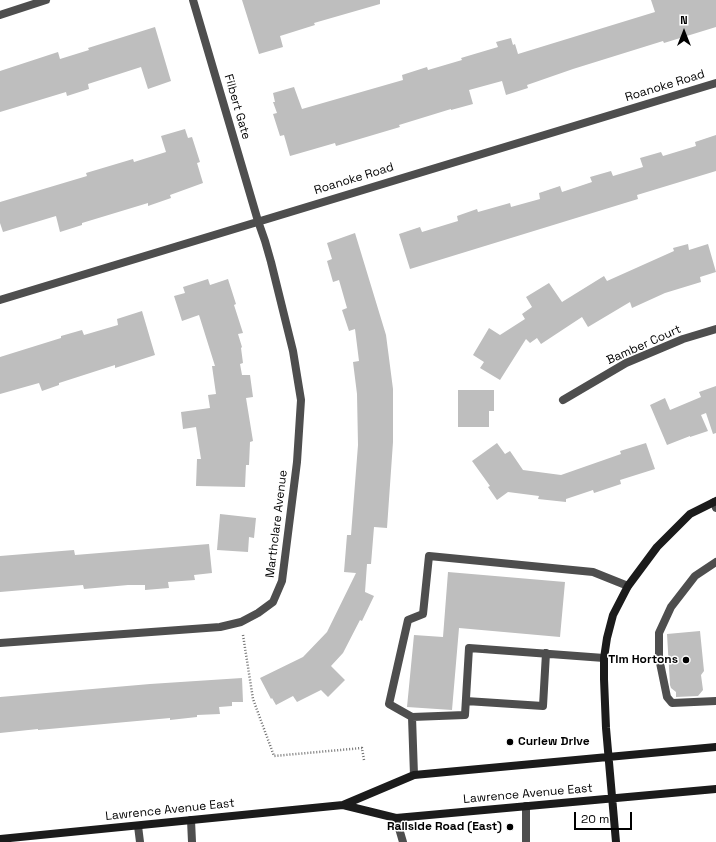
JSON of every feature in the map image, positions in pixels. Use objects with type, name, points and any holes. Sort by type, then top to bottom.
[{"type":"main road","points":[[616,842],[606,714],[604,658],[613,615],[628,586],[657,547],[690,514],[715,504]]},
{"type":"main road","name":"Lawrence Avenue East","points":[[0,840],[343,805],[414,775],[716,747]]},
{"type":"main road","name":"Lawrence Avenue East","points":[[343,805],[396,818],[716,789]]},
{"type":"street","points":[[0,15],[46,0]]},
{"type":"street","name":"Filbert Gate","points":[[194,0],[258,221]]},
{"type":"street","name":"Roanoke Road","points":[[0,300],[716,83]]},
{"type":"street","name":"Marthclare Avenue","points":[[0,643],[220,627],[241,622],[258,613],[273,602],[282,581],[297,462],[301,400],[293,351],[271,262],[258,221]]},
{"type":"street","name":"Bamber Court","points":[[563,400],[626,363],[683,339],[716,329]]},
{"type":"street","points":[[604,658],[469,648],[465,715],[412,717],[389,704],[408,620],[423,614],[429,556],[593,572],[628,586]]},
{"type":"street","points":[[716,562],[695,576],[671,607],[659,633],[659,658],[667,697],[672,703],[716,701]]},
{"type":"street","points":[[466,700],[543,706],[546,653]]},
{"type":"street","points":[[412,717],[414,775]]},
{"type":"street","points":[[526,806],[526,842]]},
{"type":"street","points":[[396,818],[403,842]]},
{"type":"street","points":[[191,820],[192,842]]},
{"type":"street","points":[[138,826],[140,842]]},
{"type":"path","points":[[241,622],[253,699],[274,756],[362,748],[364,760]]},
{"type":"building","points":[[242,0],[380,0],[380,4],[314,23],[315,25],[280,36],[283,47],[259,54]]},
{"type":"building","points":[[651,0],[716,0],[716,27],[664,43],[663,41],[573,69],[527,85],[528,88],[506,95],[502,81],[469,90],[473,104],[451,109],[399,125],[400,127],[336,146],[335,143],[290,156],[284,135],[280,136],[273,114],[277,113],[273,102],[275,102],[273,93],[294,87],[302,109],[403,80],[402,75],[427,67],[428,70],[462,60],[461,58],[498,47],[496,42],[511,38],[513,45],[515,44],[518,54],[655,12]]},
{"type":"building","points":[[155,27],[171,81],[148,89],[141,67],[88,84],[89,89],[67,96],[66,92],[0,112],[0,71],[58,52],[60,59],[89,50],[88,48]]},
{"type":"building","points":[[185,129],[188,138],[192,137],[200,162],[197,163],[203,183],[170,195],[171,198],[148,206],[148,203],[82,223],[82,225],[60,232],[56,216],[3,232],[0,223],[0,202],[87,176],[86,173],[133,159],[134,162],[166,152],[161,136]]},
{"type":"building","points":[[716,135],[716,171],[637,195],[638,199],[410,269],[399,234],[420,227],[422,232],[458,221],[457,216],[477,209],[478,212],[510,203],[511,207],[540,199],[539,193],[560,186],[562,192],[592,182],[590,177],[611,171],[613,176],[643,167],[640,158],[661,152],[663,156],[696,146],[695,142]]},
{"type":"building","points":[[355,233],[386,335],[393,389],[393,442],[387,528],[374,527],[371,564],[367,564],[365,592],[374,596],[362,621],[360,620],[343,653],[331,666],[345,680],[328,697],[321,690],[297,702],[293,696],[276,705],[272,698],[271,699],[260,678],[303,657],[327,632],[356,573],[344,572],[347,535],[351,535],[358,445],[357,394],[353,362],[359,361],[355,329],[349,331],[342,310],[347,308],[339,280],[333,282],[327,261],[332,259],[327,243]]},
{"type":"building","points":[[688,244],[689,250],[708,244],[716,272],[700,277],[701,282],[665,293],[632,308],[630,302],[588,327],[582,317],[541,344],[537,338],[530,343],[526,339],[500,380],[480,368],[484,362],[473,355],[489,328],[500,335],[525,319],[522,314],[532,307],[526,297],[549,283],[562,302],[604,276],[607,281],[674,251],[673,248]]},
{"type":"building","points":[[208,279],[210,285],[228,279],[243,333],[238,334],[242,347],[243,363],[240,364],[242,375],[250,375],[253,397],[246,398],[253,441],[250,442],[249,465],[246,465],[245,487],[196,486],[197,459],[201,459],[196,427],[183,429],[181,412],[210,408],[208,395],[216,394],[212,366],[215,366],[199,315],[182,321],[174,296],[185,293],[183,287]]},
{"type":"building","points":[[142,311],[155,355],[115,368],[115,365],[59,383],[59,385],[42,391],[39,383],[0,394],[0,357],[82,330],[84,335],[118,325],[117,319]]},
{"type":"building","points":[[716,386],[716,433],[713,434],[706,413],[701,415],[708,431],[667,445],[650,405],[665,398],[670,410],[701,397],[699,392]]},
{"type":"building","points":[[458,390],[494,390],[494,411],[489,411],[489,427],[458,427]]},
{"type":"building","points":[[497,443],[505,454],[510,451],[523,470],[561,475],[621,454],[620,451],[646,443],[655,469],[620,480],[621,484],[594,493],[593,490],[566,499],[566,502],[538,499],[539,496],[508,492],[497,500],[488,487],[490,486],[472,461]]},
{"type":"building","points":[[220,514],[256,518],[254,538],[249,537],[248,552],[217,550]]},
{"type":"building","points":[[209,544],[212,573],[194,575],[195,580],[168,582],[169,588],[145,590],[145,585],[128,585],[84,589],[83,585],[0,592],[0,556],[74,550],[75,555]]},
{"type":"building","points":[[448,572],[565,582],[560,637],[459,628],[452,710],[407,707],[414,635],[443,637]]},
{"type":"building","name":"Tim Hortons","points":[[700,631],[704,671],[701,675],[703,690],[698,696],[676,697],[676,692],[670,685],[667,634]]},
{"type":"building","points":[[242,678],[243,702],[232,702],[232,706],[219,707],[220,714],[197,715],[197,717],[170,720],[170,718],[0,733],[0,697],[150,684]]},
{"type":"place","name":"Tim Hortons","points":[[686,660]]},
{"type":"place","name":"Curlew Drive","points":[[510,742]]},
{"type":"place","name":"Railside Road (East)","points":[[510,827]]}]
